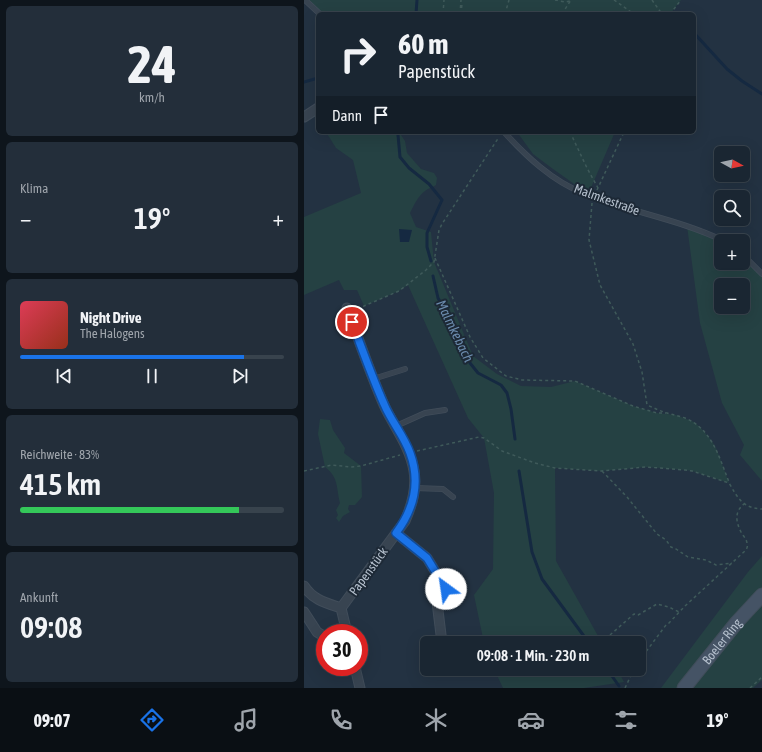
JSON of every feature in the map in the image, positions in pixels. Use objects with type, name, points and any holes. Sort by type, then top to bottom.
[{"type":"main road","name":"Boeler Ring","points":[[684,688],[737,622],[762,595]]},
{"type":"street","points":[[304,117],[316,109]]},
{"type":"street","name":"Papenstück","points":[[341,608],[405,521],[412,505],[415,488],[414,472],[410,453],[385,406],[373,379],[347,308]]},
{"type":"street","name":"Papenstück","points":[[396,533],[427,558],[446,589]]},
{"type":"street","points":[[439,578],[436,602],[441,636]]},
{"type":"street","points":[[304,586],[308,593],[320,601],[341,608],[345,624]]},
{"type":"street","points":[[304,612],[316,630]]},
{"type":"street","points":[[357,676],[360,688]]},
{"type":"lane","points":[[305,0],[318,12]]},
{"type":"lane","name":"Malmkestraße","points":[[505,134],[546,171],[563,183],[582,193],[626,208],[704,231],[714,236]]},
{"type":"lane","points":[[750,261],[762,274]]},
{"type":"lane","points":[[373,379],[405,369]]},
{"type":"lane","points":[[396,426],[424,413],[445,410]]},
{"type":"lane","points":[[415,488],[443,489],[453,497]]},
{"type":"path","points":[[443,12],[444,0]]},
{"type":"path","points":[[460,12],[462,0]]},
{"type":"path","points":[[506,12],[509,0]]},
{"type":"path","points":[[555,0],[564,2],[570,0]]},
{"type":"path","points":[[563,12],[570,0]]},
{"type":"path","points":[[614,0],[631,12]]},
{"type":"path","points":[[652,0],[661,12]]},
{"type":"path","points":[[672,12],[681,0]]},
{"type":"path","points":[[347,308],[364,306],[399,292],[434,262],[442,224],[502,134]]},
{"type":"path","points":[[571,134],[598,188]]},
{"type":"path","points":[[623,134],[593,197],[590,216],[589,240],[600,285],[633,344],[642,372],[647,405],[685,418],[694,422],[704,430],[717,450],[729,483],[740,501],[744,504],[762,509]]},
{"type":"path","points":[[435,258],[470,337],[483,358],[506,376],[522,380],[575,381],[633,406],[668,413]]},
{"type":"path","points":[[304,471],[332,466],[361,466],[479,437],[484,438],[502,451],[545,466],[571,470],[601,471],[646,468],[685,470],[729,483]]},
{"type":"path","points":[[601,471],[627,497],[657,534],[666,540],[671,547],[688,557],[706,560],[716,565],[732,563]]},
{"type":"path","points":[[646,651],[656,636],[679,612],[746,550],[747,543],[741,533],[737,517],[739,508],[744,504]]},
{"type":"path","points":[[609,636],[634,614],[638,614],[657,604],[669,607],[679,612]]},
{"type":"path","points":[[625,688],[631,676]]},
{"type":"path","points":[[750,688],[762,677]]},
{"type":"green space","points":[[305,0],[557,0],[558,2],[558,0],[681,0],[672,12],[318,12]]},
{"type":"green space","points":[[327,134],[401,134],[405,141],[407,153],[421,169],[434,173],[437,178],[436,185],[420,195],[410,213],[416,227],[431,232],[434,262],[473,356],[497,374],[521,386],[551,387],[575,381],[633,406],[657,413],[676,415],[694,422],[700,427],[712,441],[717,450],[729,483],[685,470],[646,467],[601,471],[555,468],[556,561],[598,636],[483,636],[474,595],[493,569],[494,493],[484,438],[468,418],[408,285],[399,291],[364,306],[357,290],[344,290],[339,280],[304,295],[304,217],[361,193],[353,160],[336,148]]},
{"type":"green space","points":[[518,134],[614,134],[590,190],[577,186],[533,154]]},
{"type":"green space","points":[[687,226],[714,238],[714,270],[750,270],[750,262],[762,274],[762,481],[740,455],[744,445],[722,403],[700,323]]},
{"type":"green space","points":[[320,419],[330,420],[333,430],[345,448],[344,453],[361,466],[362,497],[355,505],[349,505],[348,509],[350,512],[343,516],[339,522],[336,518],[338,515],[336,510],[340,503],[336,483],[333,475],[325,467],[318,434]]},
{"type":"green space","points":[[762,556],[762,680],[753,688],[661,688],[748,572]]},
{"type":"green space","points":[[497,676],[621,676],[624,682],[584,688],[503,688]]},
{"type":"water","points":[[399,229],[412,230],[409,242],[400,242]]},
{"type":"waterway","name":"Malmkebach","points":[[416,12],[417,0]]},
{"type":"waterway","points":[[696,35],[727,69],[762,94]]},
{"type":"waterway","points":[[304,82],[316,79]]},
{"type":"waterway","name":"Malmkebach","points":[[398,134],[400,157],[409,168],[429,184],[442,200],[427,233],[427,247],[431,261]]},
{"type":"waterway","name":"Malmkebach","points":[[433,276],[438,298],[465,347],[470,363],[478,373],[501,385],[507,393],[515,439]]},
{"type":"waterway","name":"Malmkebach","points":[[519,471],[532,552],[542,579],[584,636]]},
{"type":"waterway","name":"Malmkebach","points":[[612,676],[619,686]]},
{"type":"route","points":[[352,322],[373,379],[385,406],[410,453],[414,472],[415,488],[412,505],[405,521],[396,533],[427,558],[446,589]]}]
